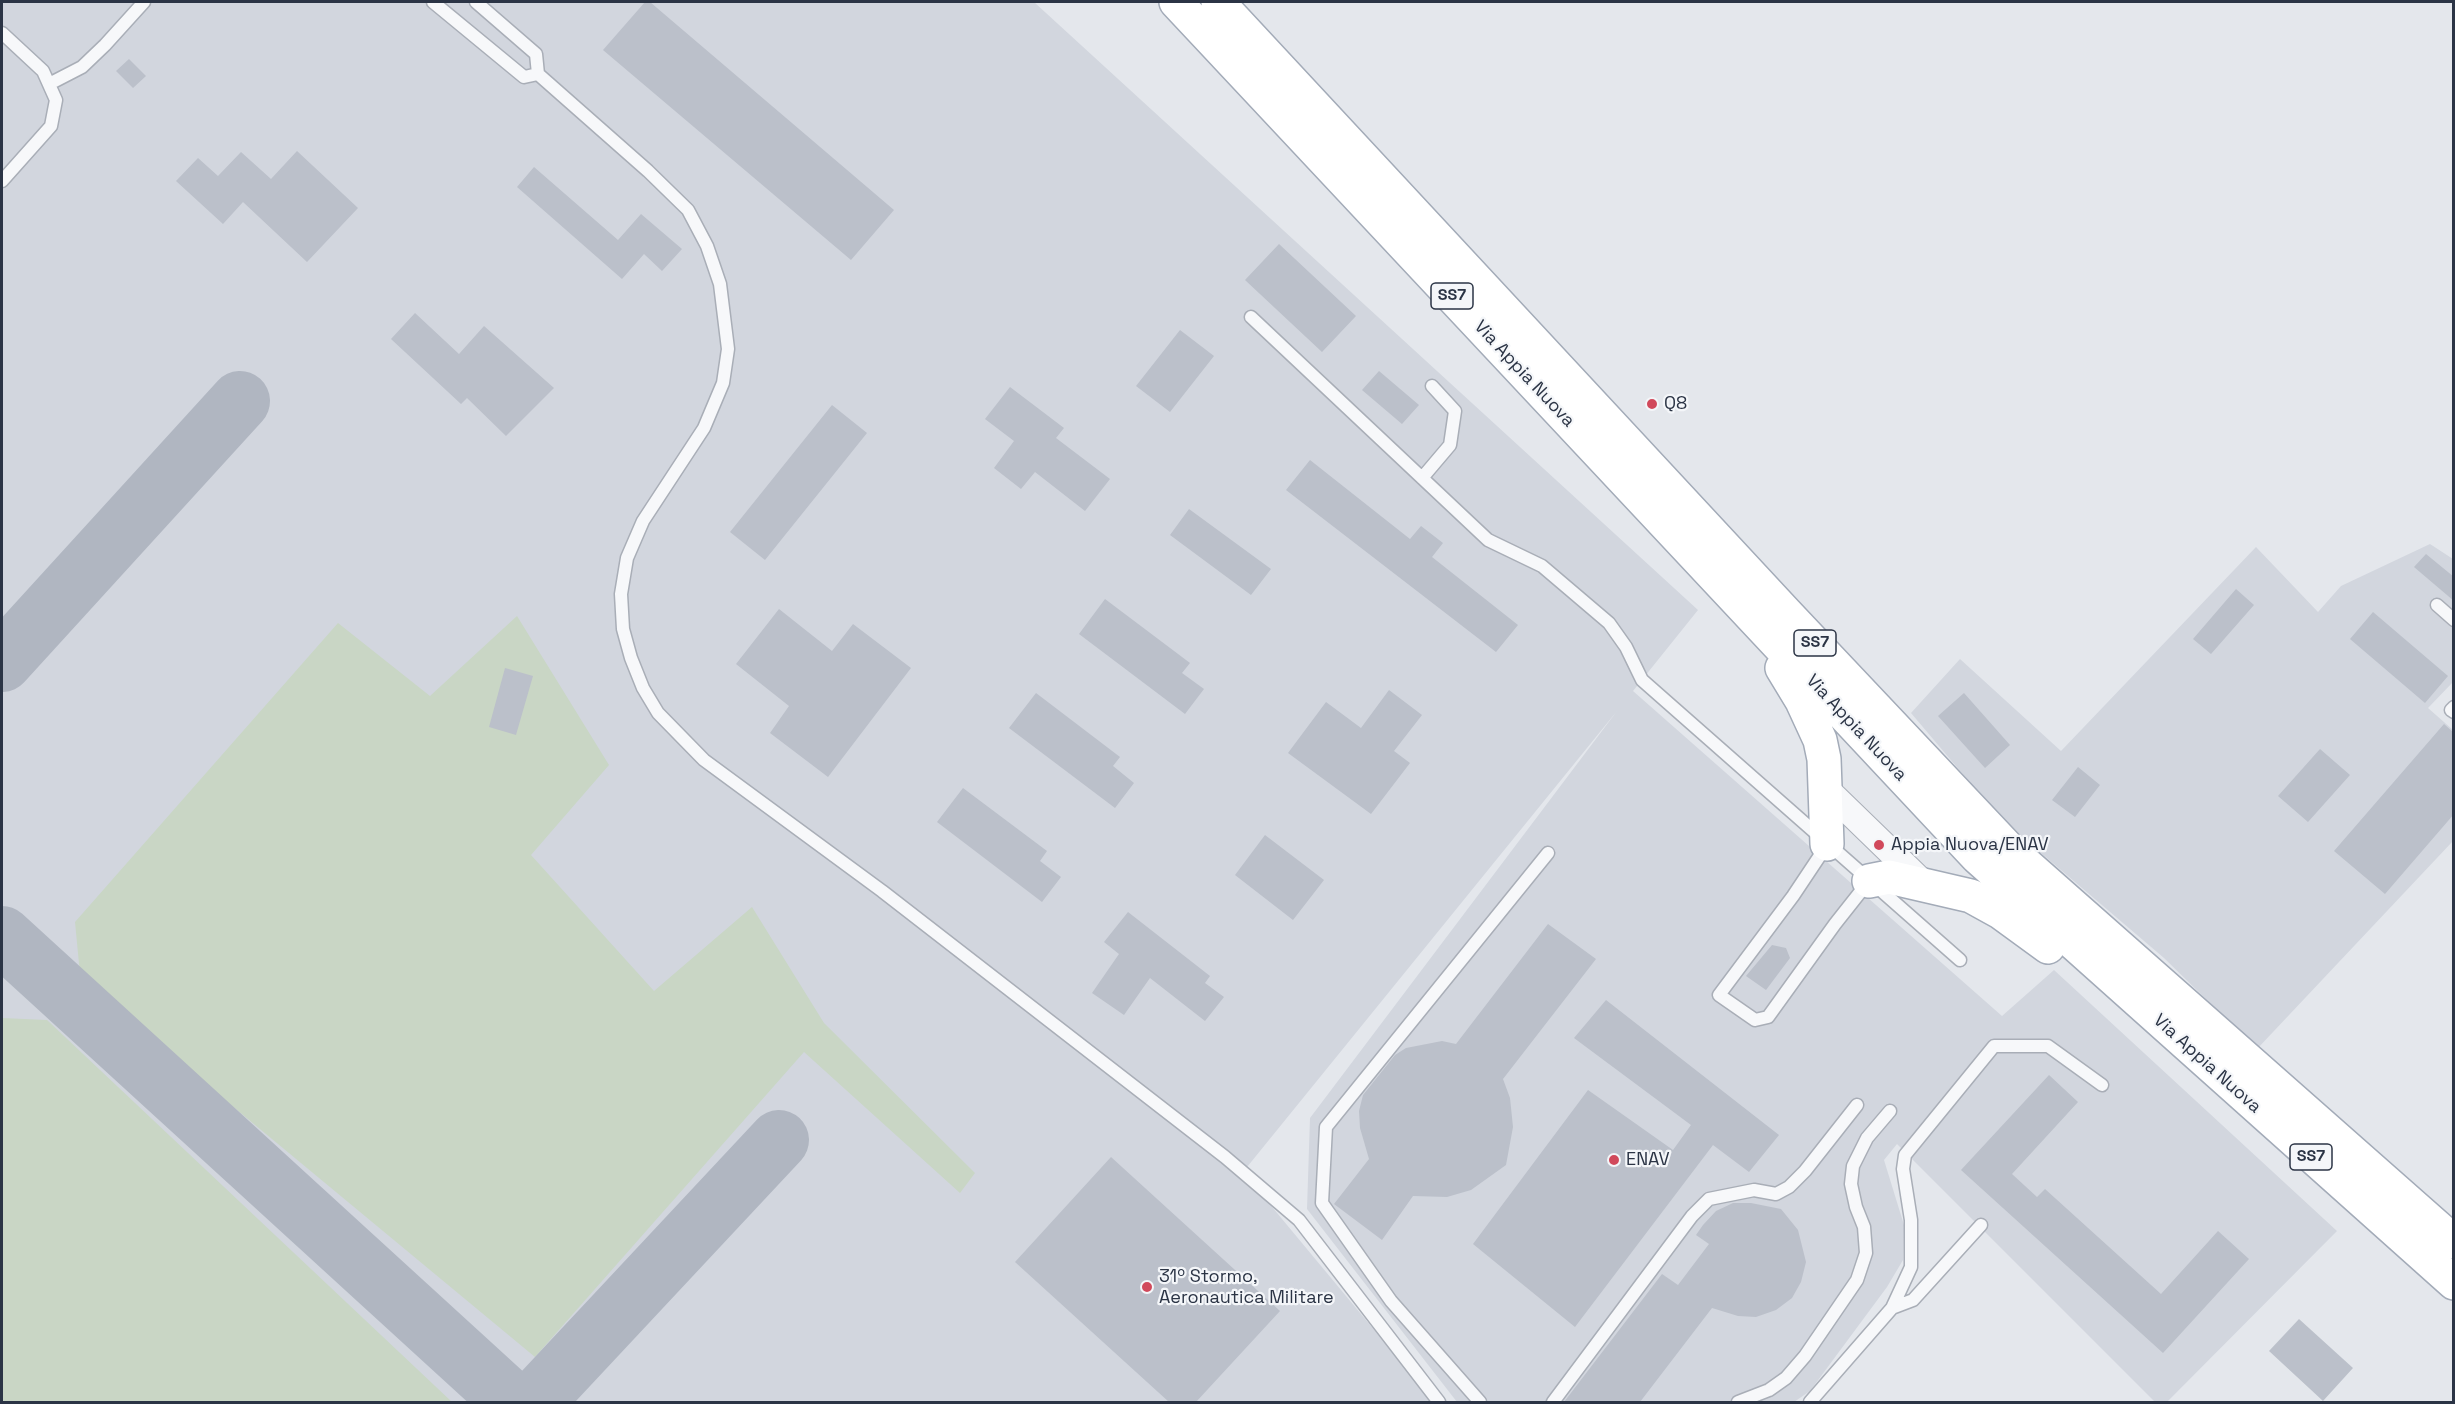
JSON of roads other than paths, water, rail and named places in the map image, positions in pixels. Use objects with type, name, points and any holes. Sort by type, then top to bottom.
[{"type":"main road","name":"Via Appia Nuova","points":[[1176,2],[1977,857],[2168,1030],[2454,1283]]},
{"type":"main road","name":"Via Appia Nuova","points":[[1218,2],[2010,850],[2454,1242]]},
{"type":"main road","points":[[1728,591],[1775,657],[1802,701],[1820,740],[1826,789],[1827,844]]},
{"type":"main road","points":[[1869,880],[1889,877],[1971,896],[1984,902],[2168,1030]]},
{"type":"street","points":[[1826,789],[1926,886]]},
{"type":"lane","points":[[51,83],[82,67],[144,2]]},
{"type":"lane","points":[[433,2],[524,77],[538,74]]},
{"type":"lane","points":[[476,2],[536,54],[538,74],[648,171],[688,210],[707,246],[720,284],[726,316],[728,349],[718,399],[696,442],[643,521],[627,558],[622,585],[623,628],[643,688],[658,713],[704,760],[882,891],[1225,1157],[1299,1220],[1439,1402]]},
{"type":"lane","points":[[2,33],[44,71],[51,83],[56,100],[51,126],[2,181]]},
{"type":"lane","points":[[1251,317],[1488,540],[1542,566],[1609,623],[1626,647],[1642,680],[1960,960]]},
{"type":"lane","points":[[1422,478],[1450,445],[1455,411],[1432,386]]},
{"type":"lane","points":[[2437,605],[2454,620]]},
{"type":"lane","points":[[2454,707],[2451,710],[2454,712]]},
{"type":"lane","points":[[1827,844],[1793,896],[1719,995],[1755,1020],[1768,1017],[1869,880]]},
{"type":"lane","points":[[1480,1402],[1391,1301],[1322,1203],[1326,1127],[1548,853]]},
{"type":"lane","points":[[1810,1402],[1892,1308],[1911,1267],[1911,1220],[1903,1169],[1905,1155],[1994,1046],[2048,1046],[2102,1085]]},
{"type":"lane","points":[[1553,1402],[1692,1216],[1709,1199],[1754,1190],[1776,1194],[1789,1187],[1805,1171],[1857,1105]]},
{"type":"lane","points":[[1738,1402],[1769,1390],[1786,1378],[1805,1356],[1857,1280],[1866,1253],[1863,1227],[1851,1184],[1852,1166],[1867,1138],[1890,1111]]},
{"type":"lane","points":[[1892,1308],[1913,1300],[1981,1225]]},
{"type":"place","name":"Q8","points":[[1652,404]]},
{"type":"place","name":"Appia Nuova/ENAV","points":[[1879,845]]},
{"type":"place","name":"ENAV","points":[[1614,1160]]},
{"type":"place","name":"31º Stormo, Aeronautica Militare","points":[[1147,1287]]}]
